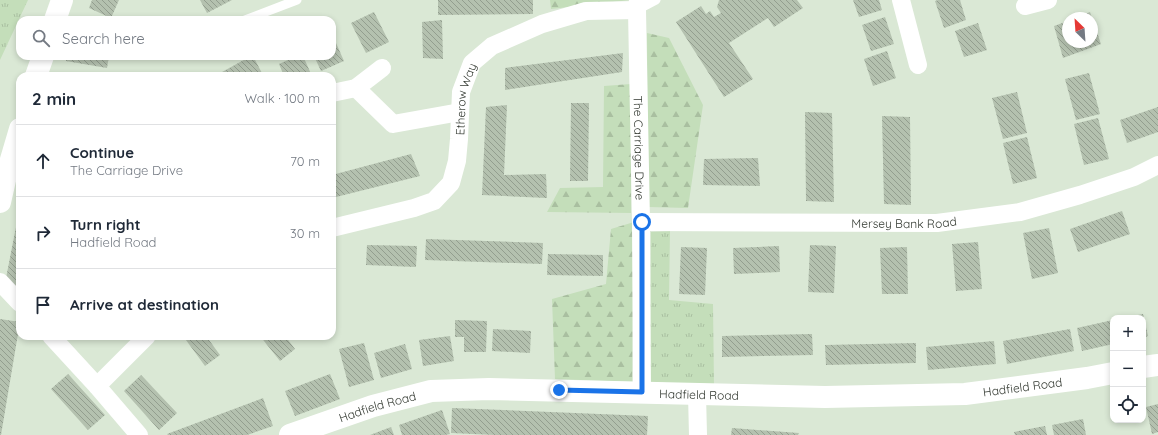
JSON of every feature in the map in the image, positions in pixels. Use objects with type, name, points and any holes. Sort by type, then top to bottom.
[{"type":"street","points":[[56,16],[62,0]]},
{"type":"street","points":[[901,0],[918,65]]},
{"type":"street","points":[[1025,6],[1048,0]]},
{"type":"street","name":"Etherow Way","points":[[336,227],[434,202],[451,183],[459,139],[461,92],[472,63],[492,46],[542,24],[586,11],[637,5]]},
{"type":"street","name":"The Carriage Drive","points":[[637,5],[642,222],[642,392]]},
{"type":"street","points":[[37,72],[42,60]]},
{"type":"street","points":[[336,92],[356,88],[382,68]]},
{"type":"street","points":[[356,88],[393,124],[460,112]]},
{"type":"street","points":[[0,202],[16,143]]},
{"type":"street","name":"Mersey Bank Road","points":[[642,222],[938,223],[1020,212],[1128,179],[1158,165]]},
{"type":"street","points":[[0,282],[16,299]]},
{"type":"street","points":[[55,340],[139,435]]},
{"type":"street","points":[[97,386],[142,340]]},
{"type":"street","points":[[1146,367],[1158,365]]},
{"type":"street","name":"Hadfield Road","points":[[290,435],[373,406],[431,391],[489,388],[826,397],[965,394],[1110,374]]},
{"type":"street","points":[[697,394],[698,435]]},
{"type":"lane","points":[[255,16],[297,0]]},
{"type":"lane","points":[[637,5],[656,0]]},
{"type":"green space","points":[[0,0],[28,0],[21,16],[16,16],[16,26],[0,60]]},
{"type":"green space","points":[[550,0],[630,0],[551,9]]},
{"type":"green space","points":[[647,33],[669,38],[703,105],[688,208],[648,207]]},
{"type":"green space","points":[[631,84],[631,213],[547,212],[560,188],[603,187],[604,86]]},
{"type":"green space","points":[[634,222],[632,382],[555,379],[552,299],[606,284],[611,229]]},
{"type":"green space","points":[[670,231],[669,300],[713,304],[714,386],[650,382],[651,232]]},
{"type":"building","points":[[92,0],[119,0],[112,16],[107,16],[89,8]]},
{"type":"building","points":[[200,0],[232,0],[207,13]]},
{"type":"building","points":[[438,0],[533,0],[533,14],[438,15]]},
{"type":"building","points":[[719,0],[797,0],[803,8],[774,27],[768,18],[729,43],[753,79],[724,97],[676,22],[701,6],[706,14],[710,11],[714,17],[721,13],[717,7]]},
{"type":"building","points":[[853,0],[879,0],[882,10],[859,17]]},
{"type":"building","points":[[960,0],[966,20],[944,28],[935,1]]},
{"type":"building","points":[[374,12],[389,42],[366,53],[351,23]]},
{"type":"building","points":[[885,17],[894,44],[871,51],[862,25]]},
{"type":"building","points":[[442,20],[443,59],[423,58],[422,22]]},
{"type":"building","points":[[978,23],[987,50],[964,57],[955,31]]},
{"type":"building","points":[[1062,23],[1062,48],[1090,48],[1063,58],[1054,26]]},
{"type":"building","points":[[1098,35],[1101,44],[1098,45]]},
{"type":"building","points":[[336,43],[344,61],[321,71],[316,60],[336,60]]},
{"type":"building","points":[[887,51],[896,78],[873,86],[864,59]]},
{"type":"building","points":[[623,53],[622,72],[505,90],[505,68]]},
{"type":"building","points":[[66,60],[108,60],[107,68]]},
{"type":"building","points":[[244,60],[255,60],[261,72],[222,72]]},
{"type":"building","points":[[288,60],[305,60],[310,72],[282,72],[279,64]]},
{"type":"building","points":[[1089,73],[1100,114],[1076,120],[1065,79]]},
{"type":"building","points":[[1017,92],[1027,133],[1003,139],[992,98]]},
{"type":"building","points":[[571,103],[589,103],[588,181],[570,181]]},
{"type":"building","points":[[507,105],[504,175],[546,174],[547,198],[482,195],[486,107]]},
{"type":"building","points":[[1158,107],[1158,132],[1127,143],[1120,120]]},
{"type":"building","points":[[805,112],[832,113],[834,202],[806,201]]},
{"type":"building","points":[[882,116],[910,117],[911,205],[884,204]]},
{"type":"building","points":[[1098,118],[1109,159],[1084,165],[1074,124]]},
{"type":"building","points":[[1027,137],[1037,178],[1013,184],[1003,143]]},
{"type":"building","points":[[411,154],[420,176],[336,197],[336,174]]},
{"type":"building","points":[[758,158],[760,186],[703,185],[704,159]]},
{"type":"building","points":[[1122,211],[1130,234],[1078,252],[1070,229]]},
{"type":"building","points":[[16,227],[16,288],[6,278]]},
{"type":"building","points":[[1049,228],[1058,273],[1032,279],[1023,233]]},
{"type":"building","points":[[426,239],[543,243],[542,264],[425,260]]},
{"type":"building","points":[[978,242],[982,289],[956,291],[952,244]]},
{"type":"building","points":[[367,245],[417,246],[416,267],[366,265]]},
{"type":"building","points":[[810,245],[836,246],[834,293],[808,292]]},
{"type":"building","points":[[779,246],[780,272],[734,274],[733,248]]},
{"type":"building","points":[[681,247],[707,248],[705,295],[679,294]]},
{"type":"building","points":[[907,247],[908,294],[882,294],[880,248]]},
{"type":"building","points":[[548,254],[603,255],[603,276],[547,275]]},
{"type":"building","points":[[0,319],[16,321],[17,340],[0,435]]},
{"type":"building","points":[[455,320],[487,321],[486,352],[464,352],[464,337],[455,337]]},
{"type":"building","points":[[1110,321],[1110,345],[1082,351],[1077,328]]},
{"type":"building","points":[[493,329],[531,331],[530,353],[492,351]]},
{"type":"building","points":[[1070,329],[1074,351],[1007,364],[1003,341]]},
{"type":"building","points":[[812,334],[813,355],[722,357],[722,336]]},
{"type":"building","points":[[450,336],[454,361],[423,366],[419,340]]},
{"type":"building","points":[[186,340],[209,340],[220,355],[205,366]]},
{"type":"building","points":[[263,340],[288,340],[295,349],[280,361]]},
{"type":"building","points":[[994,341],[996,364],[928,370],[926,347]]},
{"type":"building","points":[[364,343],[374,380],[349,387],[339,349]]},
{"type":"building","points":[[916,343],[916,363],[826,365],[825,345]]},
{"type":"building","points":[[405,344],[412,369],[381,378],[374,353]]},
{"type":"building","points":[[68,374],[105,415],[88,430],[51,389]]},
{"type":"building","points":[[330,374],[340,399],[295,416],[285,391]]},
{"type":"building","points":[[141,375],[177,413],[159,430],[124,391]]},
{"type":"building","points":[[263,398],[273,426],[247,435],[167,434]]},
{"type":"building","points":[[1158,404],[1158,432],[1152,434],[1146,407]]},
{"type":"building","points":[[452,408],[648,416],[647,435],[495,435],[451,433]]},
{"type":"building","points":[[442,410],[450,434],[402,435],[399,425]]},
{"type":"building","points":[[1083,419],[1086,435],[1054,435],[1052,425]]},
{"type":"building","points":[[1045,426],[1047,435],[1015,435],[1014,432]]},
{"type":"building","points":[[391,427],[394,435],[370,435]]},
{"type":"building","points":[[732,428],[799,433],[798,435],[731,435]]},
{"type":"route","points":[[559,390],[642,392],[642,222]]}]
